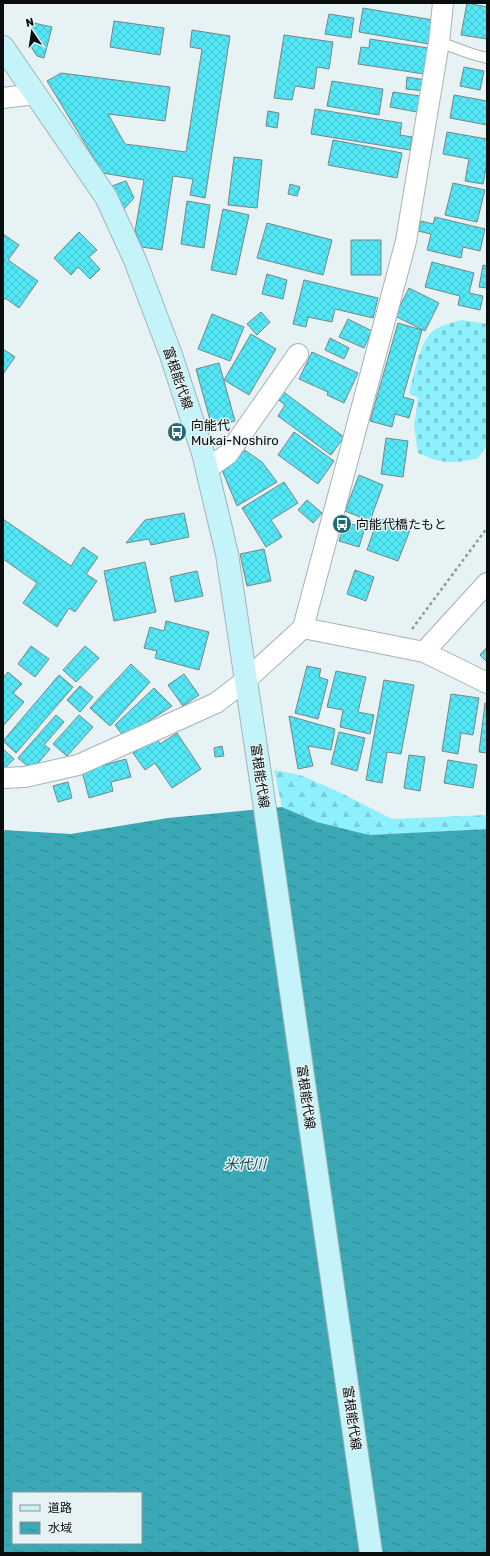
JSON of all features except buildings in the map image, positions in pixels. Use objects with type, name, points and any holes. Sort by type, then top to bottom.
[{"type":"main road","name":"富根能代線","points":[[3,47],[106,197],[135,260],[168,348],[207,469],[227,554],[260,774],[371,1553]]},
{"type":"street","points":[[3,778],[25,776],[78,765],[216,703],[246,680],[303,628],[406,242],[439,42],[443,3]]},
{"type":"street","points":[[3,98],[35,94]]},
{"type":"street","points":[[207,469],[228,454],[298,354]]},
{"type":"street","points":[[424,652],[487,583]]},
{"type":"street","points":[[303,628],[400,646],[424,652],[487,683]]},
{"type":"lane","points":[[439,42],[487,58]]},
{"type":"path","points":[[400,646],[487,528]]},
{"type":"green space","points":[[462,320],[487,324],[487,446],[478,458],[448,462],[418,453],[414,426],[418,398],[409,393],[421,351],[428,336],[439,327]]},
{"type":"green space","points":[[274,770],[300,775],[339,792],[392,819],[487,815],[487,829],[369,835],[317,822],[282,807]]},
{"type":"water","name":"米代川","points":[[282,807],[317,822],[369,835],[487,829],[487,1553],[3,1553],[3,830],[71,834],[168,818]]},
{"type":"place","name":"向能代 Mukai-Noshiro","points":[[177,432]]},
{"type":"place","name":"向能代橋たもと","points":[[342,524]]}]
